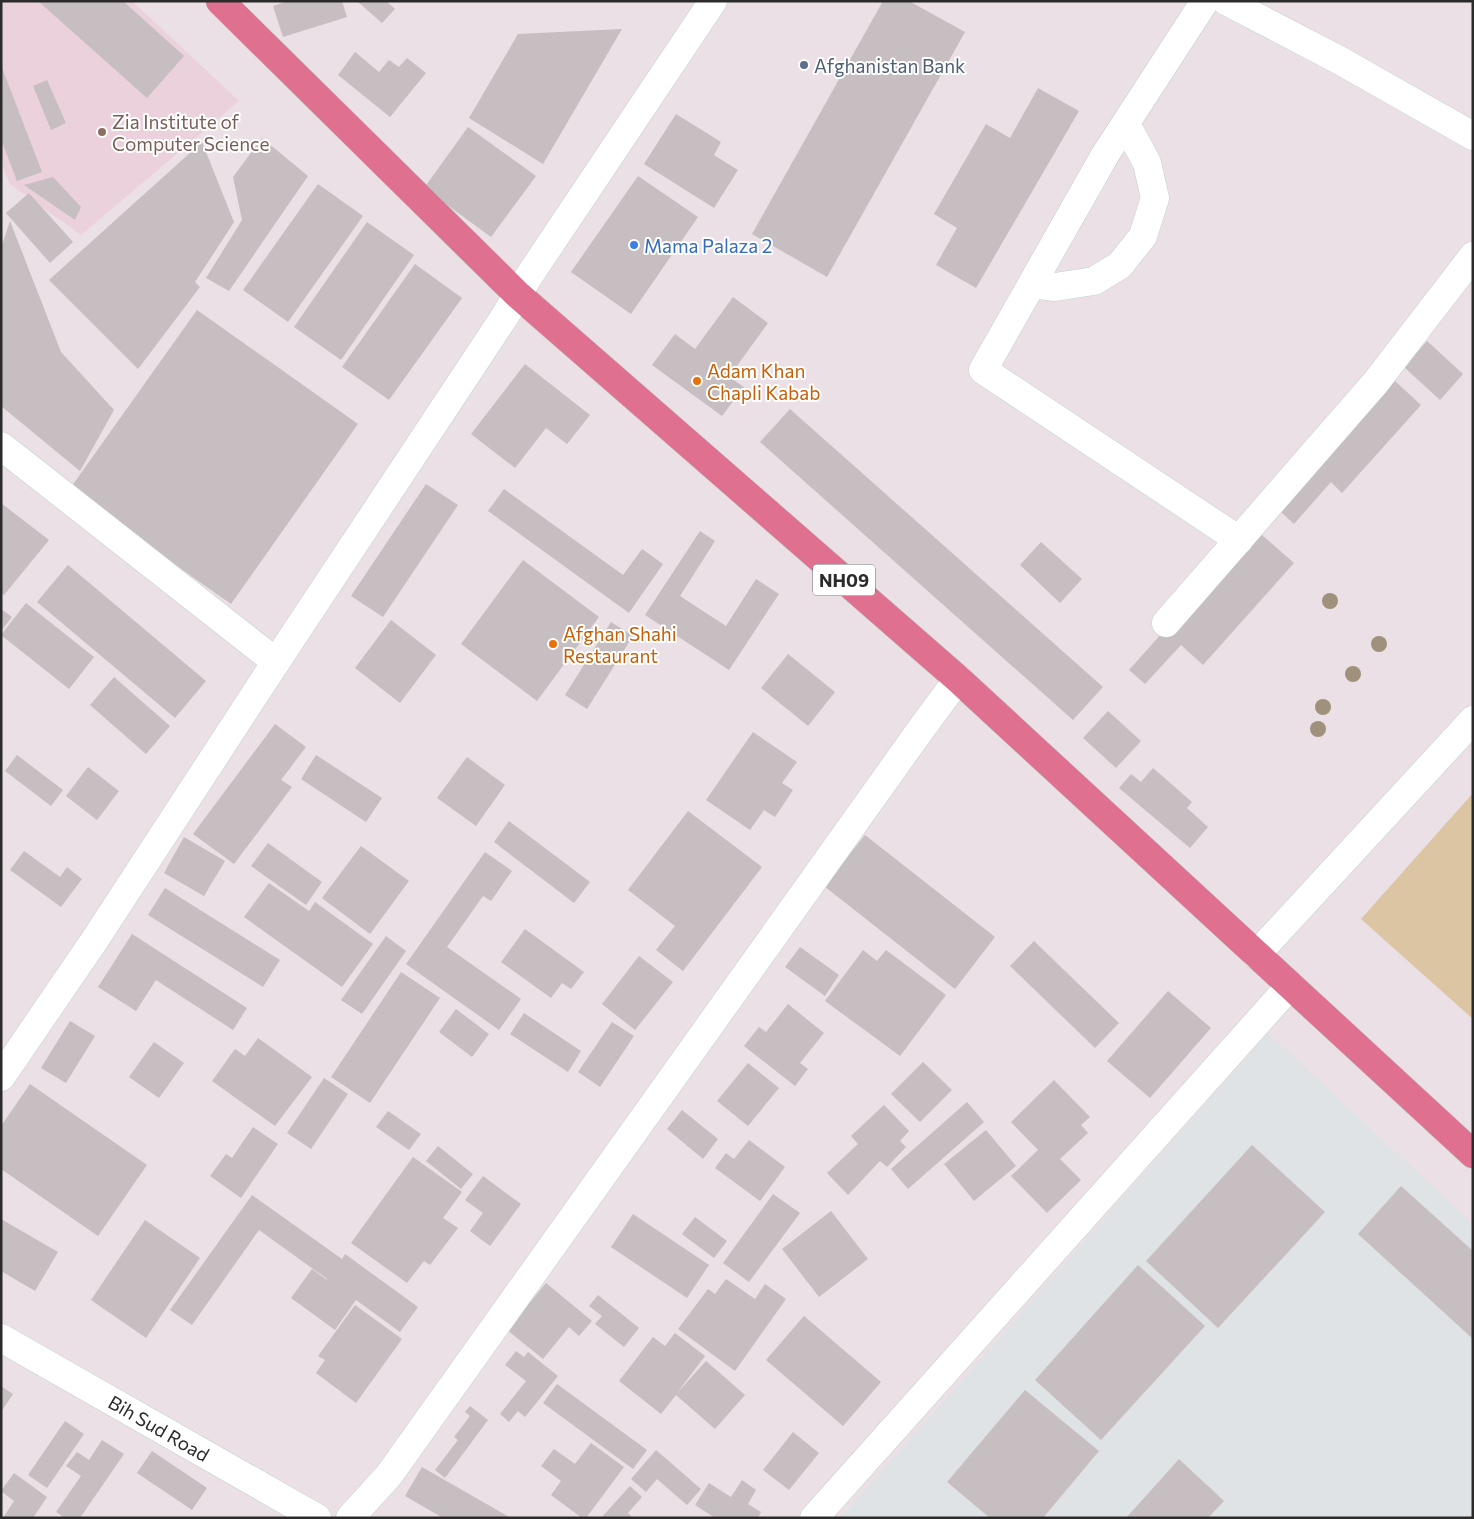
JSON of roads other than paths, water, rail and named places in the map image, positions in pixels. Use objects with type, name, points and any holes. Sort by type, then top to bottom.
[{"type":"main road","name":"NH09","points":[[220,1],[517,294],[958,679],[1473,1154]]},
{"type":"street","points":[[1,1077],[94,942],[276,662],[500,324],[517,294],[713,1]]},
{"type":"street","points":[[1205,1],[1105,155],[983,370],[1239,540]]},
{"type":"street","points":[[1226,1],[1339,60],[1473,136]]},
{"type":"street","points":[[1032,284],[1055,287],[1094,281],[1120,264],[1143,236],[1155,198],[1147,163],[1126,124]]},
{"type":"street","points":[[1166,623],[1376,382],[1473,256]]},
{"type":"street","points":[[1,446],[276,662]]},
{"type":"street","points":[[350,1518],[390,1475],[958,679]]},
{"type":"street","points":[[1256,955],[1473,720]]},
{"type":"street","points":[[814,1518],[1290,986]]},
{"type":"street","name":"Bih Sud Road","points":[[1,1338],[317,1518]]},
{"type":"place","name":"Afghanistan Bank","points":[[804,65]]},
{"type":"place","name":"Zia Institute of Computer Science","points":[[102,132]]},
{"type":"place","name":"Mama Palaza 2","points":[[634,245]]},
{"type":"place","name":"Adam Khan Chapli Kabab","points":[[697,381]]},
{"type":"place","name":"Afghan Shahi Restaurant","points":[[553,644]]}]
